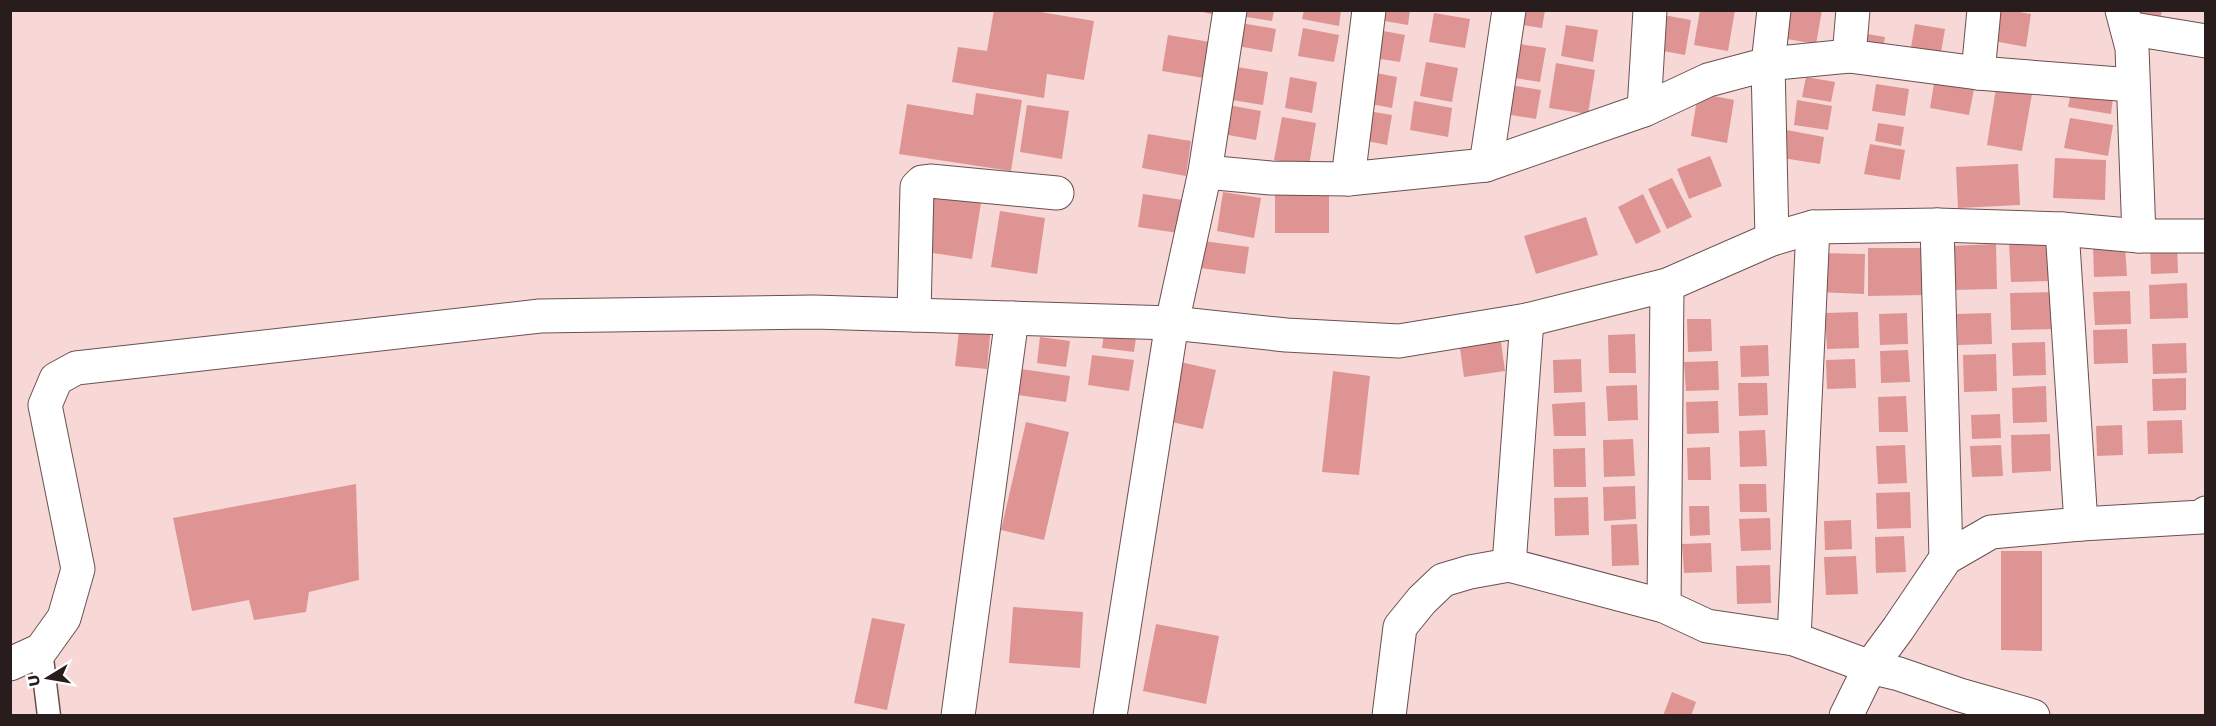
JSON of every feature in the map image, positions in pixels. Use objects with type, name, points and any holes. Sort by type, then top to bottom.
[{"type":"street","points":[[1110,716],[1172,323],[1205,172],[1230,10]]},
{"type":"street","points":[[1347,179],[1369,10]]},
{"type":"street","points":[[1486,165],[1509,10]]},
{"type":"street","points":[[1644,111],[1650,10]]},
{"type":"street","points":[[1772,239],[1768,64],[1774,10]]},
{"type":"street","points":[[1849,56],[1853,10]]},
{"type":"street","points":[[1977,72],[1984,10]]},
{"type":"street","points":[[2139,236],[2132,48],[2125,19],[2205,41]]},
{"type":"street","points":[[1205,172],[1271,178],[1347,179],[1486,165],[1644,111],[1708,80],[1768,64],[1849,56],[1977,72],[2132,85]]},
{"type":"street","points":[[914,315],[917,186],[922,182],[930,181],[1057,193]]},
{"type":"street","points":[[10,664],[41,650],[64,618],[78,569],[45,405],[56,379],[76,368],[540,316],[814,312],[1172,323],[1286,335],[1399,341],[1527,320],[1667,285],[1772,239],[1813,227],[1937,225],[2062,230],[2139,236],[2205,236]]},
{"type":"street","points":[[1937,225],[1946,558]]},
{"type":"street","points":[[1794,639],[1813,227]]},
{"type":"street","points":[[2062,230],[2081,524]]},
{"type":"street","points":[[1664,606],[1667,285]]},
{"type":"street","points":[[958,716],[1012,318]]},
{"type":"street","points":[[1509,565],[1527,320]]},
{"type":"street","points":[[1846,716],[1870,667],[1946,558],[1991,532],[2202,517],[2205,513]]},
{"type":"street","points":[[1389,716],[1400,627],[1422,600],[1443,580],[1470,572],[1509,565],[1664,606],[1707,626],[1794,639],[1870,667],[1899,674],[1960,696],[2033,716]]},
{"type":"lane","points":[[41,650],[49,716]]},
{"type":"building","points":[[994,10],[1029,10],[1094,21],[1084,80],[1047,74],[1044,98],[952,82],[958,47],[987,51]]},
{"type":"building","points":[[1195,10],[1220,10],[1219,16]]},
{"type":"building","points":[[1241,10],[1274,10],[1272,21],[1240,16]]},
{"type":"building","points":[[1304,10],[1341,10],[1339,26],[1302,19]]},
{"type":"building","points":[[1380,10],[1410,10],[1408,25],[1379,20]]},
{"type":"building","points":[[1511,10],[1545,10],[1542,28],[1509,23]]},
{"type":"building","points":[[1700,10],[1735,10],[1728,51],[1694,45]]},
{"type":"building","points":[[1786,10],[1822,10],[1816,44],[1781,38]]},
{"type":"building","points":[[1987,10],[2008,10],[2031,14],[2026,47],[1983,39]]},
{"type":"building","points":[[2129,10],[2162,10],[2160,21]]},
{"type":"building","points":[[1434,13],[1470,19],[1465,48],[1429,42]]},
{"type":"building","points":[[1658,14],[1691,20],[1685,55],[1652,49]]},
{"type":"building","points":[[1241,23],[1276,29],[1272,52],[1237,46]]},
{"type":"building","points":[[1915,24],[1945,29],[1940,58],[1910,53]]},
{"type":"building","points":[[1566,25],[1598,30],[1593,62],[1561,56]]},
{"type":"building","points":[[1303,28],[1339,35],[1334,62],[1298,56]]},
{"type":"building","points":[[1373,29],[1405,35],[1400,62],[1368,57]]},
{"type":"building","points":[[1856,32],[1885,37],[1881,60]]},
{"type":"building","points":[[1168,35],[1210,42],[1204,78],[1162,71]]},
{"type":"building","points":[[1513,43],[1546,48],[1540,82],[1508,77]]},
{"type":"building","points":[[1426,62],[1458,68],[1452,102],[1420,96]]},
{"type":"building","points":[[1556,63],[1595,70],[1588,114],[1549,108]]},
{"type":"building","points":[[1237,67],[1268,72],[1263,105],[1232,100]]},
{"type":"building","points":[[1371,72],[1397,77],[1392,108],[1366,103]]},
{"type":"building","points":[[1936,72],[1976,79],[1969,115],[1930,108]]},
{"type":"building","points":[[1290,77],[1317,82],[1312,113],[1285,108]]},
{"type":"building","points":[[1806,77],[1835,82],[1831,102],[1802,97]]},
{"type":"building","points":[[2073,83],[2114,90],[2111,114],[2068,107]]},
{"type":"building","points":[[1504,84],[1541,90],[1536,119],[1499,113]]},
{"type":"building","points":[[1876,84],[1909,89],[1905,116],[1872,111]]},
{"type":"building","points":[[1996,88],[2032,94],[2022,151],[1987,145]]},
{"type":"building","points":[[976,93],[1022,100],[1011,171],[899,154],[907,104],[973,115]]},
{"type":"building","points":[[1698,93],[1734,100],[1727,143],[1691,136]]},
{"type":"building","points":[[1797,100],[1832,106],[1828,130],[1794,125]]},
{"type":"building","points":[[1414,101],[1452,108],[1448,137],[1410,130]]},
{"type":"building","points":[[1027,105],[1069,111],[1062,159],[1020,152]]},
{"type":"building","points":[[1228,105],[1261,111],[1256,140],[1223,134]]},
{"type":"building","points":[[1362,110],[1392,115],[1387,145],[1357,139]]},
{"type":"building","points":[[1282,117],[1316,123],[1309,166],[1274,160]]},
{"type":"building","points":[[2070,118],[2113,125],[2108,156],[2064,148]]},
{"type":"building","points":[[1878,123],[1904,127],[1901,146],[1875,141]]},
{"type":"building","points":[[1781,129],[1824,137],[1820,164],[1776,157]]},
{"type":"building","points":[[1148,134],[1191,141],[1186,176],[1142,168]]},
{"type":"building","points":[[1870,144],[1905,150],[1900,180],[1864,174]]},
{"type":"building","points":[[1710,156],[1722,186],[1689,199],[1677,169]]},
{"type":"building","points":[[2055,158],[2106,160],[2105,200],[2053,198]]},
{"type":"building","points":[[2018,164],[2020,205],[1958,208],[1956,167]]},
{"type":"building","points":[[1672,178],[1692,217],[1667,229],[1648,189]]},
{"type":"building","points":[[1275,190],[1329,190],[1329,233],[1275,233]]},
{"type":"building","points":[[1223,192],[1261,198],[1254,238],[1217,231]]},
{"type":"building","points":[[929,194],[981,203],[972,259],[920,251]]},
{"type":"building","points":[[1143,194],[1183,200],[1178,233],[1138,227]]},
{"type":"building","points":[[1643,194],[1661,232],[1636,244],[1618,207]]},
{"type":"building","points":[[1000,211],[1045,218],[1037,274],[991,267]]},
{"type":"building","points":[[1586,217],[1598,255],[1536,274],[1524,236]]},
{"type":"building","points":[[1203,241],[1249,247],[1245,274],[1200,268]]},
{"type":"building","points":[[2048,242],[2049,281],[2011,282],[2009,243]]},
{"type":"building","points":[[2177,243],[2178,273],[2151,274],[2150,244]]},
{"type":"building","points":[[1996,244],[1997,289],[1949,290],[1948,246]]},
{"type":"building","points":[[2125,245],[2127,276],[2094,277],[2093,246]]},
{"type":"building","points":[[1868,248],[1927,248],[1927,295],[1868,296]]},
{"type":"building","points":[[1817,253],[1865,254],[1864,294],[1816,292]]},
{"type":"building","points":[[2187,283],[2188,318],[2150,319],[2149,285]]},
{"type":"building","points":[[2130,291],[2131,324],[2095,325],[2093,292]]},
{"type":"building","points":[[2054,292],[2055,329],[2011,330],[2010,293]]},
{"type":"building","points":[[1858,312],[1859,348],[1827,349],[1825,313]]},
{"type":"building","points":[[1907,313],[1908,344],[1880,345],[1879,314]]},
{"type":"building","points":[[1991,313],[1992,344],[1958,345],[1957,314]]},
{"type":"building","points":[[1687,319],[1711,319],[1712,351],[1688,352]]},
{"type":"building","points":[[960,322],[991,325],[987,369],[955,366]]},
{"type":"building","points":[[1105,326],[1137,330],[1134,352],[1102,348]]},
{"type":"building","points":[[2127,329],[2128,363],[2094,364],[2093,330]]},
{"type":"building","points":[[1635,334],[1636,373],[1609,373],[1608,335]]},
{"type":"building","points":[[1500,335],[1505,371],[1464,377],[1459,341]]},
{"type":"building","points":[[1040,337],[1070,341],[1066,367],[1037,363]]},
{"type":"building","points":[[2045,342],[2046,375],[2013,376],[2012,343]]},
{"type":"building","points":[[2186,343],[2187,373],[2153,374],[2152,344]]},
{"type":"building","points":[[1768,345],[1769,376],[1741,377],[1740,346]]},
{"type":"building","points":[[1908,350],[1910,382],[1881,383],[1880,351]]},
{"type":"building","points":[[1996,354],[1997,391],[1964,392],[1963,355]]},
{"type":"building","points":[[1092,355],[1134,360],[1129,391],[1088,385]]},
{"type":"building","points":[[1581,359],[1582,392],[1554,393],[1553,360]]},
{"type":"building","points":[[1855,359],[1856,388],[1827,389],[1826,360]]},
{"type":"building","points":[[1718,361],[1719,390],[1686,391],[1684,362]]},
{"type":"building","points":[[1180,362],[1216,370],[1203,429],[1167,421]]},
{"type":"building","points":[[1021,369],[1070,376],[1066,402],[1018,395]]},
{"type":"building","points":[[1333,371],[1370,376],[1359,475],[1322,472]]},
{"type":"building","points":[[2186,378],[2186,410],[2153,411],[2152,379]]},
{"type":"building","points":[[1738,383],[1767,383],[1768,415],[1739,416]]},
{"type":"building","points":[[1637,385],[1638,420],[1608,421],[1606,386]]},
{"type":"building","points":[[2046,386],[2047,422],[2013,423],[2012,388]]},
{"type":"building","points":[[1906,396],[1908,432],[1879,432],[1878,397]]},
{"type":"building","points":[[1718,401],[1719,433],[1687,434],[1686,402]]},
{"type":"building","points":[[1585,402],[1586,436],[1554,436],[1552,404]]},
{"type":"building","points":[[2000,414],[2001,438],[1972,439],[1971,415]]},
{"type":"building","points":[[2182,420],[2183,453],[2148,454],[2147,421]]},
{"type":"building","points":[[1026,422],[1069,432],[1044,540],[1001,530]]},
{"type":"building","points":[[2122,425],[2123,455],[2097,456],[2096,426]]},
{"type":"building","points":[[1765,430],[1767,466],[1740,467],[1739,431]]},
{"type":"building","points":[[2050,434],[2051,471],[2012,473],[2011,435]]},
{"type":"building","points":[[1633,439],[1635,476],[1604,477],[1603,440]]},
{"type":"building","points":[[1905,445],[1907,483],[1878,484],[1876,446]]},
{"type":"building","points":[[2001,445],[2003,476],[1972,477],[1970,446]]},
{"type":"building","points":[[1710,447],[1711,480],[1688,480],[1687,448]]},
{"type":"building","points":[[1585,448],[1586,487],[1554,487],[1553,449]]},
{"type":"building","points":[[356,484],[359,580],[309,592],[306,612],[254,620],[249,600],[192,611],[173,518]]},
{"type":"building","points":[[1739,484],[1766,484],[1767,512],[1740,512]]},
{"type":"building","points":[[1635,486],[1636,519],[1604,521],[1603,487]]},
{"type":"building","points":[[1910,492],[1911,528],[1877,529],[1876,493]]},
{"type":"building","points":[[1588,497],[1589,535],[1555,536],[1554,498]]},
{"type":"building","points":[[1689,506],[1709,506],[1710,535],[1690,536]]},
{"type":"building","points":[[1770,518],[1771,550],[1741,551],[1739,519]]},
{"type":"building","points":[[1851,520],[1852,549],[1825,550],[1824,521]]},
{"type":"building","points":[[1637,524],[1639,565],[1612,566],[1611,525]]},
{"type":"building","points":[[1904,536],[1906,572],[1876,573],[1875,537]]},
{"type":"building","points":[[1711,543],[1712,572],[1684,573],[1682,544]]},
{"type":"building","points":[[2001,551],[2042,551],[2042,651],[2001,650]]},
{"type":"building","points":[[1856,556],[1858,594],[1826,595],[1824,557]]},
{"type":"building","points":[[1770,565],[1771,603],[1737,604],[1736,566]]},
{"type":"building","points":[[1013,607],[1083,612],[1080,668],[1009,663]]},
{"type":"building","points":[[872,618],[905,624],[887,710],[854,703]]},
{"type":"building","points":[[1156,624],[1219,636],[1206,704],[1143,691]]},
{"type":"building","points":[[1672,692],[1696,702],[1691,716],[1663,716]]}]
